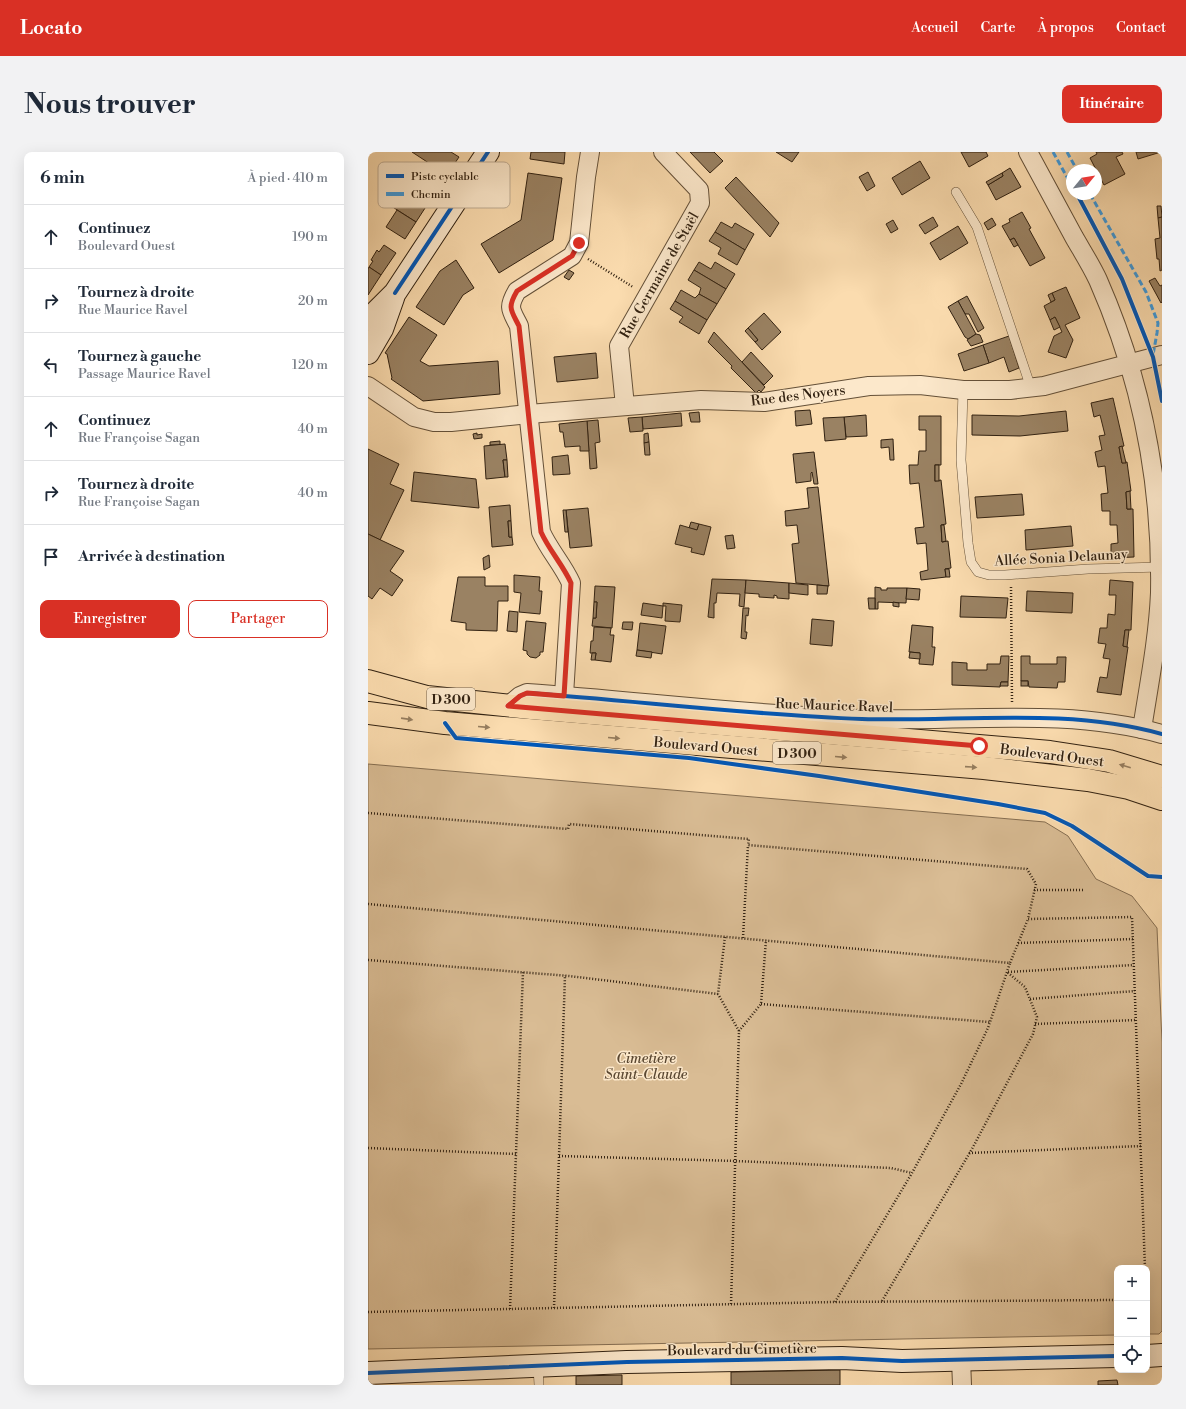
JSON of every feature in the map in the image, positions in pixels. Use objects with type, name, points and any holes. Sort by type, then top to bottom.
[{"type":"main road","name":"Boulevard Ouest","points":[[368,681],[427,697],[508,706],[1050,752],[1109,761],[1162,777]]},
{"type":"main road","name":"Boulevard Ouest","points":[[368,713],[453,724],[984,768],[1088,780],[1129,788],[1154,796]]},
{"type":"street","points":[[481,162],[488,152]]},
{"type":"street","points":[[564,696],[571,583],[565,570],[547,545],[541,532],[519,326],[511,307],[512,300],[517,291],[572,256],[575,251],[579,243],[590,152]]},
{"type":"street","points":[[1028,152],[1097,278],[1122,340],[1135,380],[1151,451],[1158,493],[1161,568],[1157,634],[1142,729]]},
{"type":"street","name":"Rue Germaine de Staël","points":[[625,406],[618,346],[700,203],[699,190],[665,154]]},
{"type":"street","points":[[368,320],[395,293],[451,208]]},
{"type":"street","points":[[368,353],[382,330],[395,293]]},
{"type":"street","name":"Rue des Noyers","points":[[368,386],[414,417],[434,422],[451,422],[701,400],[764,402],[869,386],[920,385],[963,390],[1010,390],[1031,388],[1058,382],[1162,355]]},
{"type":"street","name":"Rue Maurice Ravel","points":[[508,706],[520,696],[527,693],[747,712],[863,719],[1078,719],[1123,724],[1162,734]]},
{"type":"street","points":[[1150,1356],[1162,1355]]},
{"type":"street","name":"Boulevard du Cimetière","points":[[368,1373],[538,1375],[842,1358],[902,1361],[1114,1356]]},
{"type":"street","points":[[961,1359],[962,1385]]},
{"type":"lane","points":[[956,192],[977,227],[1031,388]]},
{"type":"lane","name":"Allée Sonia Delaunay","points":[[963,390],[961,460],[968,544],[971,562],[978,572],[989,575],[1088,569],[1161,568]]},
{"type":"path","points":[[575,251],[648,295]]},
{"type":"path","points":[[1011,574],[1012,718]]},
{"type":"path","points":[[368,813],[568,829],[569,824],[749,839],[743,938]]},
{"type":"path","points":[[748,845],[1027,869],[1036,884],[1028,919],[1010,963],[990,1022],[961,1084],[912,1173],[835,1302]]},
{"type":"path","points":[[1034,890],[1084,890]]},
{"type":"path","points":[[368,904],[1010,963]]},
{"type":"path","points":[[1028,919],[1132,917],[1145,1265]]},
{"type":"path","points":[[725,937],[718,994],[739,1031],[731,1304]]},
{"type":"path","points":[[1018,943],[1133,939]]},
{"type":"path","points":[[739,1031],[761,1004],[766,940]]},
{"type":"path","points":[[368,960],[565,975],[718,994]]},
{"type":"path","points":[[1007,972],[1134,965]]},
{"type":"path","points":[[510,1309],[523,972]]},
{"type":"path","points":[[882,1302],[969,1153],[1034,1034],[1037,1017],[1025,987],[1007,972]]},
{"type":"path","points":[[554,1308],[565,975]]},
{"type":"path","points":[[1030,999],[1135,991]]},
{"type":"path","points":[[761,1004],[990,1022]]},
{"type":"path","points":[[1035,1024],[1136,1020]]},
{"type":"path","points":[[969,1153],[1141,1146]]},
{"type":"path","points":[[368,1148],[516,1154]]},
{"type":"path","points":[[559,1156],[736,1161],[891,1168],[912,1173]]},
{"type":"path","points":[[368,1312],[835,1302],[1114,1300]]},
{"type":"green space","name":"Cimetière Saint-Claude","points":[[368,764],[1045,822],[1068,836],[1096,879],[1132,896],[1157,928],[1162,1042],[1162,1331],[1159,1334],[1150,1334],[1150,1265],[1114,1265],[1114,1335],[368,1349]]},
{"type":"building","points":[[412,152],[451,152],[459,157],[456,162],[427,162]]},
{"type":"building","points":[[531,152],[565,152],[564,164],[530,159]]},
{"type":"building","points":[[690,152],[714,152],[723,161],[710,173]]},
{"type":"building","points":[[776,152],[799,152],[792,162]]},
{"type":"building","points":[[961,152],[986,152],[988,156],[969,167]]},
{"type":"building","points":[[1096,152],[1122,152],[1123,154],[1116,157],[1125,174],[1104,185],[1102,181],[1102,164],[1093,164],[1090,158],[1097,154]]},
{"type":"building","points":[[1136,152],[1161,152],[1138,159]]},
{"type":"building","points":[[920,161],[930,178],[902,195],[892,178]]},
{"type":"building","points":[[1010,168],[1021,187],[996,200],[988,185],[1003,176],[1002,173]]},
{"type":"building","points":[[868,172],[875,186],[867,191],[859,177]]},
{"type":"building","points":[[528,173],[562,178],[553,240],[499,273],[481,244],[521,220]]},
{"type":"building","points":[[1002,173],[1003,176],[988,185],[986,182]]},
{"type":"building","points":[[736,177],[779,223],[770,237],[725,188]]},
{"type":"building","points":[[1157,206],[1161,206],[1162,217],[1158,218]]},
{"type":"building","points":[[394,208],[425,208],[416,222]]},
{"type":"building","points":[[397,210],[416,222],[405,239],[386,227]]},
{"type":"building","points":[[1022,212],[1031,228],[1029,229],[1045,258],[1030,266],[1014,238],[1010,240],[1002,226],[1010,222],[1009,219]]},
{"type":"building","points":[[933,217],[938,226],[925,234],[919,225]]},
{"type":"building","points":[[1162,217],[1162,270],[1160,271],[1155,239],[1160,238],[1158,218]]},
{"type":"building","points":[[992,218],[996,225],[988,230],[984,223]]},
{"type":"building","points":[[893,220],[898,229],[891,233],[886,224]]},
{"type":"building","points":[[721,222],[732,228],[735,223],[754,234],[745,250],[715,232]]},
{"type":"building","points":[[958,226],[968,243],[940,260],[930,243]]},
{"type":"building","points":[[715,232],[745,250],[737,265],[718,254],[721,248],[709,241]]},
{"type":"building","points":[[1014,238],[1018,245],[1014,247],[1010,240]]},
{"type":"building","points":[[384,245],[396,253],[381,275],[369,267],[377,250],[379,252]]},
{"type":"building","points":[[456,260],[474,288],[463,295],[444,325],[416,307],[440,271]]},
{"type":"building","points":[[699,262],[711,269],[715,262],[735,274],[726,289],[694,270]]},
{"type":"building","points":[[369,267],[381,275],[368,295],[368,269]]},
{"type":"building","points":[[569,270],[574,273],[569,280],[564,277]]},
{"type":"building","points":[[694,270],[726,289],[717,304],[699,294],[701,288],[688,280]]},
{"type":"building","points":[[1155,278],[1160,286],[1162,285],[1161,303],[1149,281]]},
{"type":"building","points":[[1066,287],[1080,318],[1065,325],[1073,340],[1066,358],[1048,352],[1054,336],[1062,332],[1055,317],[1050,320],[1044,306],[1055,300],[1052,293]]},
{"type":"building","points":[[681,290],[695,298],[699,294],[717,304],[707,320],[675,301]]},
{"type":"building","points":[[1052,293],[1055,300],[1051,302],[1048,295]]},
{"type":"building","points":[[967,296],[984,328],[978,332],[969,314],[965,314],[958,301]]},
{"type":"building","points":[[675,301],[707,320],[699,334],[679,322],[683,317],[670,309]]},
{"type":"building","points":[[958,301],[976,334],[968,339],[965,337],[948,307]]},
{"type":"building","points":[[764,313],[781,332],[762,350],[755,342],[758,340],[748,328]]},
{"type":"building","points":[[409,317],[437,335],[420,361],[429,366],[498,361],[500,394],[423,401],[391,379],[387,354],[385,353]]},
{"type":"building","points":[[1055,317],[1060,327],[1054,330],[1050,320]]},
{"type":"building","points":[[748,328],[758,340],[755,342],[745,331]]},
{"type":"building","points":[[714,332],[765,387],[761,392],[759,390],[756,393],[708,342]]},
{"type":"building","points":[[976,334],[980,335],[983,342],[971,346],[967,340]]},
{"type":"building","points":[[1009,336],[1019,368],[1009,372],[1004,357],[989,363],[983,345]]},
{"type":"building","points":[[983,345],[989,363],[964,371],[958,354]]},
{"type":"building","points":[[751,352],[773,376],[764,385],[742,362]]},
{"type":"building","points":[[596,353],[598,378],[557,382],[554,357]]},
{"type":"building","points":[[1113,398],[1124,446],[1119,447],[1122,463],[1127,462],[1131,491],[1126,492],[1127,509],[1133,509],[1134,557],[1111,558],[1111,544],[1118,543],[1117,525],[1110,525],[1110,511],[1102,511],[1101,494],[1108,493],[1105,466],[1098,467],[1095,452],[1102,450],[1099,436],[1105,435],[1100,415],[1094,417],[1091,403]]},
{"type":"building","points":[[810,410],[812,424],[796,426],[795,411]]},
{"type":"building","points":[[1066,411],[1068,431],[1020,436],[972,435],[972,415],[1019,416]]},
{"type":"building","points":[[699,412],[700,422],[691,422],[689,413]]},
{"type":"building","points":[[681,413],[682,426],[643,429],[642,417]]},
{"type":"building","points":[[866,415],[867,436],[846,437],[844,417]]},
{"type":"building","points":[[919,416],[941,416],[941,465],[935,465],[935,481],[941,480],[946,524],[941,525],[942,542],[948,541],[951,568],[945,569],[946,577],[921,580],[920,572],[928,570],[926,543],[917,544],[915,528],[924,527],[919,483],[910,484],[909,465],[918,465],[919,451],[926,451],[926,430],[919,430]]},
{"type":"building","points":[[642,417],[643,431],[630,432],[628,418]]},
{"type":"building","points":[[844,417],[846,439],[825,441],[823,418]]},
{"type":"building","points":[[598,420],[600,442],[595,443],[597,468],[590,469],[587,421]]},
{"type":"building","points":[[587,421],[589,451],[580,451],[580,446],[565,447],[563,432],[560,432],[559,424]]},
{"type":"building","points":[[477,433],[477,435],[482,434],[482,438],[474,439],[473,434]]},
{"type":"building","points":[[648,433],[649,442],[644,443],[644,434]]},
{"type":"building","points":[[893,439],[894,460],[890,460],[889,447],[881,448],[881,440]]},
{"type":"building","points":[[500,441],[500,445],[490,445],[490,442]]},
{"type":"building","points":[[649,442],[650,455],[645,455],[644,443]]},
{"type":"building","points":[[505,444],[507,460],[503,460],[505,477],[486,479],[484,446]]},
{"type":"building","points":[[1122,446],[1126,463],[1122,463],[1119,447]]},
{"type":"building","points":[[368,449],[399,464],[390,484],[404,490],[380,540],[368,534]]},
{"type":"building","points":[[814,452],[818,484],[814,484],[812,472],[811,481],[796,483],[793,454]]},
{"type":"building","points":[[568,455],[570,474],[553,475],[552,457]]},
{"type":"building","points":[[503,460],[507,460],[508,477],[505,477]]},
{"type":"building","points":[[935,465],[939,465],[939,481],[935,481]]},
{"type":"building","points":[[414,472],[476,479],[479,508],[411,501]]},
{"type":"building","points":[[818,487],[829,586],[796,583],[792,544],[799,543],[797,525],[786,526],[785,511],[809,508],[807,488]]},
{"type":"building","points":[[1130,491],[1131,509],[1127,509],[1126,492]]},
{"type":"building","points":[[1022,494],[1024,515],[977,518],[975,497]]},
{"type":"building","points":[[510,505],[511,521],[508,521],[509,537],[512,537],[513,545],[492,547],[489,507]]},
{"type":"building","points":[[588,508],[592,546],[570,548],[566,510]]},
{"type":"building","points":[[563,510],[566,510],[568,532],[565,532]]},
{"type":"building","points":[[508,521],[511,521],[512,537],[509,537]]},
{"type":"building","points":[[691,522],[699,524],[697,530],[689,528]]},
{"type":"building","points":[[699,524],[711,527],[704,555],[691,552],[692,548],[675,544],[680,525],[697,530]]},
{"type":"building","points":[[941,525],[944,525],[946,541],[942,542]]},
{"type":"building","points":[[1071,526],[1073,546],[1026,550],[1025,530]]},
{"type":"building","points":[[368,534],[404,551],[390,571],[403,580],[392,596],[380,588],[372,599],[368,596]]},
{"type":"building","points":[[733,535],[735,548],[727,549],[725,536]]},
{"type":"building","points":[[489,555],[490,567],[484,570],[483,558]]},
{"type":"building","points":[[945,569],[949,569],[950,577],[946,577]]},
{"type":"building","points":[[514,575],[540,577],[539,591],[542,591],[540,614],[519,612],[521,593],[514,592]]},
{"type":"building","points":[[458,577],[485,577],[485,586],[508,586],[508,601],[498,601],[497,631],[466,630],[466,623],[451,621]]},
{"type":"building","points":[[712,579],[746,580],[744,607],[739,606],[740,594],[717,593],[716,603],[714,603],[714,618],[708,617]]},
{"type":"building","points":[[746,580],[789,583],[789,599],[777,598],[777,596],[774,595],[774,598],[759,597],[759,594],[745,593]]},
{"type":"building","points":[[1110,580],[1133,582],[1131,630],[1125,630],[1123,646],[1128,647],[1121,695],[1097,692],[1100,677],[1107,678],[1110,659],[1103,658],[1106,644],[1098,643],[1100,628],[1107,628],[1108,614],[1115,615],[1116,595],[1109,595]]},
{"type":"building","points":[[789,583],[808,585],[808,595],[789,593]]},
{"type":"building","points":[[817,585],[828,586],[827,594],[817,594]]},
{"type":"building","points":[[595,586],[615,587],[612,628],[592,626],[593,618],[596,618],[597,602],[594,602]]},
{"type":"building","points":[[875,587],[881,588],[881,590],[887,590],[887,588],[907,588],[906,603],[878,602],[878,609],[875,609]]},
{"type":"building","points":[[907,588],[920,589],[919,600],[906,599]]},
{"type":"building","points":[[1027,591],[1073,593],[1072,613],[1026,611]]},
{"type":"building","points":[[961,596],[1008,598],[1006,618],[960,617]]},
{"type":"building","points":[[868,598],[875,598],[875,609],[869,609]]},
{"type":"building","points":[[594,602],[597,602],[596,618],[593,618]]},
{"type":"building","points":[[893,602],[899,603],[899,607],[893,606]]},
{"type":"building","points":[[643,603],[663,606],[662,618],[641,615]]},
{"type":"building","points":[[663,603],[682,605],[680,622],[665,621],[666,606],[663,606]]},
{"type":"building","points":[[743,608],[749,608],[748,616],[746,615],[746,639],[741,638]]},
{"type":"building","points":[[509,611],[518,612],[517,632],[507,631]]},
{"type":"building","points":[[812,619],[834,621],[832,646],[810,644]]},
{"type":"building","points":[[526,621],[546,623],[543,652],[540,652],[540,655],[536,658],[530,657],[527,654],[527,651],[523,650]]},
{"type":"building","points":[[623,622],[633,622],[632,630],[622,629]]},
{"type":"building","points":[[640,623],[666,626],[662,654],[637,650]]},
{"type":"building","points":[[912,625],[933,627],[932,647],[935,647],[933,665],[919,664],[920,653],[909,652]]},
{"type":"building","points":[[594,627],[611,628],[610,635],[614,635],[611,662],[595,660],[596,653],[590,653]]},
{"type":"building","points":[[1125,630],[1129,630],[1127,647],[1123,646]]},
{"type":"building","points":[[637,650],[652,652],[651,658],[636,656]]},
{"type":"building","points":[[910,652],[920,653],[920,659],[909,658]]},
{"type":"building","points":[[592,653],[596,653],[595,660],[591,660]]},
{"type":"building","points":[[1001,656],[1009,656],[1008,682],[1001,682],[1000,687],[952,685],[952,662],[967,663],[967,670],[987,670],[987,664],[1000,664]]},
{"type":"building","points":[[1021,656],[1030,656],[1030,664],[1057,664],[1057,657],[1066,657],[1065,682],[1058,682],[1057,688],[1029,687],[1028,681],[1021,681]]},
{"type":"building","points":[[1021,681],[1028,681],[1028,686],[1021,686]]},
{"type":"building","points":[[1001,682],[1008,682],[1008,686],[1000,686]]},
{"type":"building","points":[[840,1370],[840,1385],[731,1385],[731,1372]]},
{"type":"building","points":[[622,1375],[622,1385],[576,1385],[576,1376]]},
{"type":"building","points":[[1117,1380],[1118,1385],[1098,1385],[1098,1381]]},
{"type":"marked path","points":[[1053,152],[1066,175]]},
{"type":"marked path","points":[[1067,152],[1074,164]]},
{"type":"marked path","points":[[1093,200],[1146,292],[1158,323],[1153,355]]},
{"type":"cycle path","points":[[481,162],[488,152]]},
{"type":"cycle path","points":[[1080,200],[1122,279],[1153,357],[1162,401]]},
{"type":"cycle path","points":[[395,293],[451,208]]},
{"type":"cycle path","points":[[508,706],[520,696],[527,693],[820,717],[862,719],[1051,718],[1125,726],[1162,734]]},
{"type":"cycle path","points":[[445,723],[456,738],[689,758],[819,776],[998,804],[1045,813],[1072,826],[1148,876],[1162,877]]},
{"type":"cycle path","points":[[368,1373],[627,1362],[842,1358],[902,1361],[1114,1356]]},
{"type":"route","points":[[579,243],[572,256],[517,291],[512,300],[511,307],[519,326],[541,532],[547,545],[565,570],[571,583],[564,696],[527,693],[520,696],[508,706],[979,746]]}]
